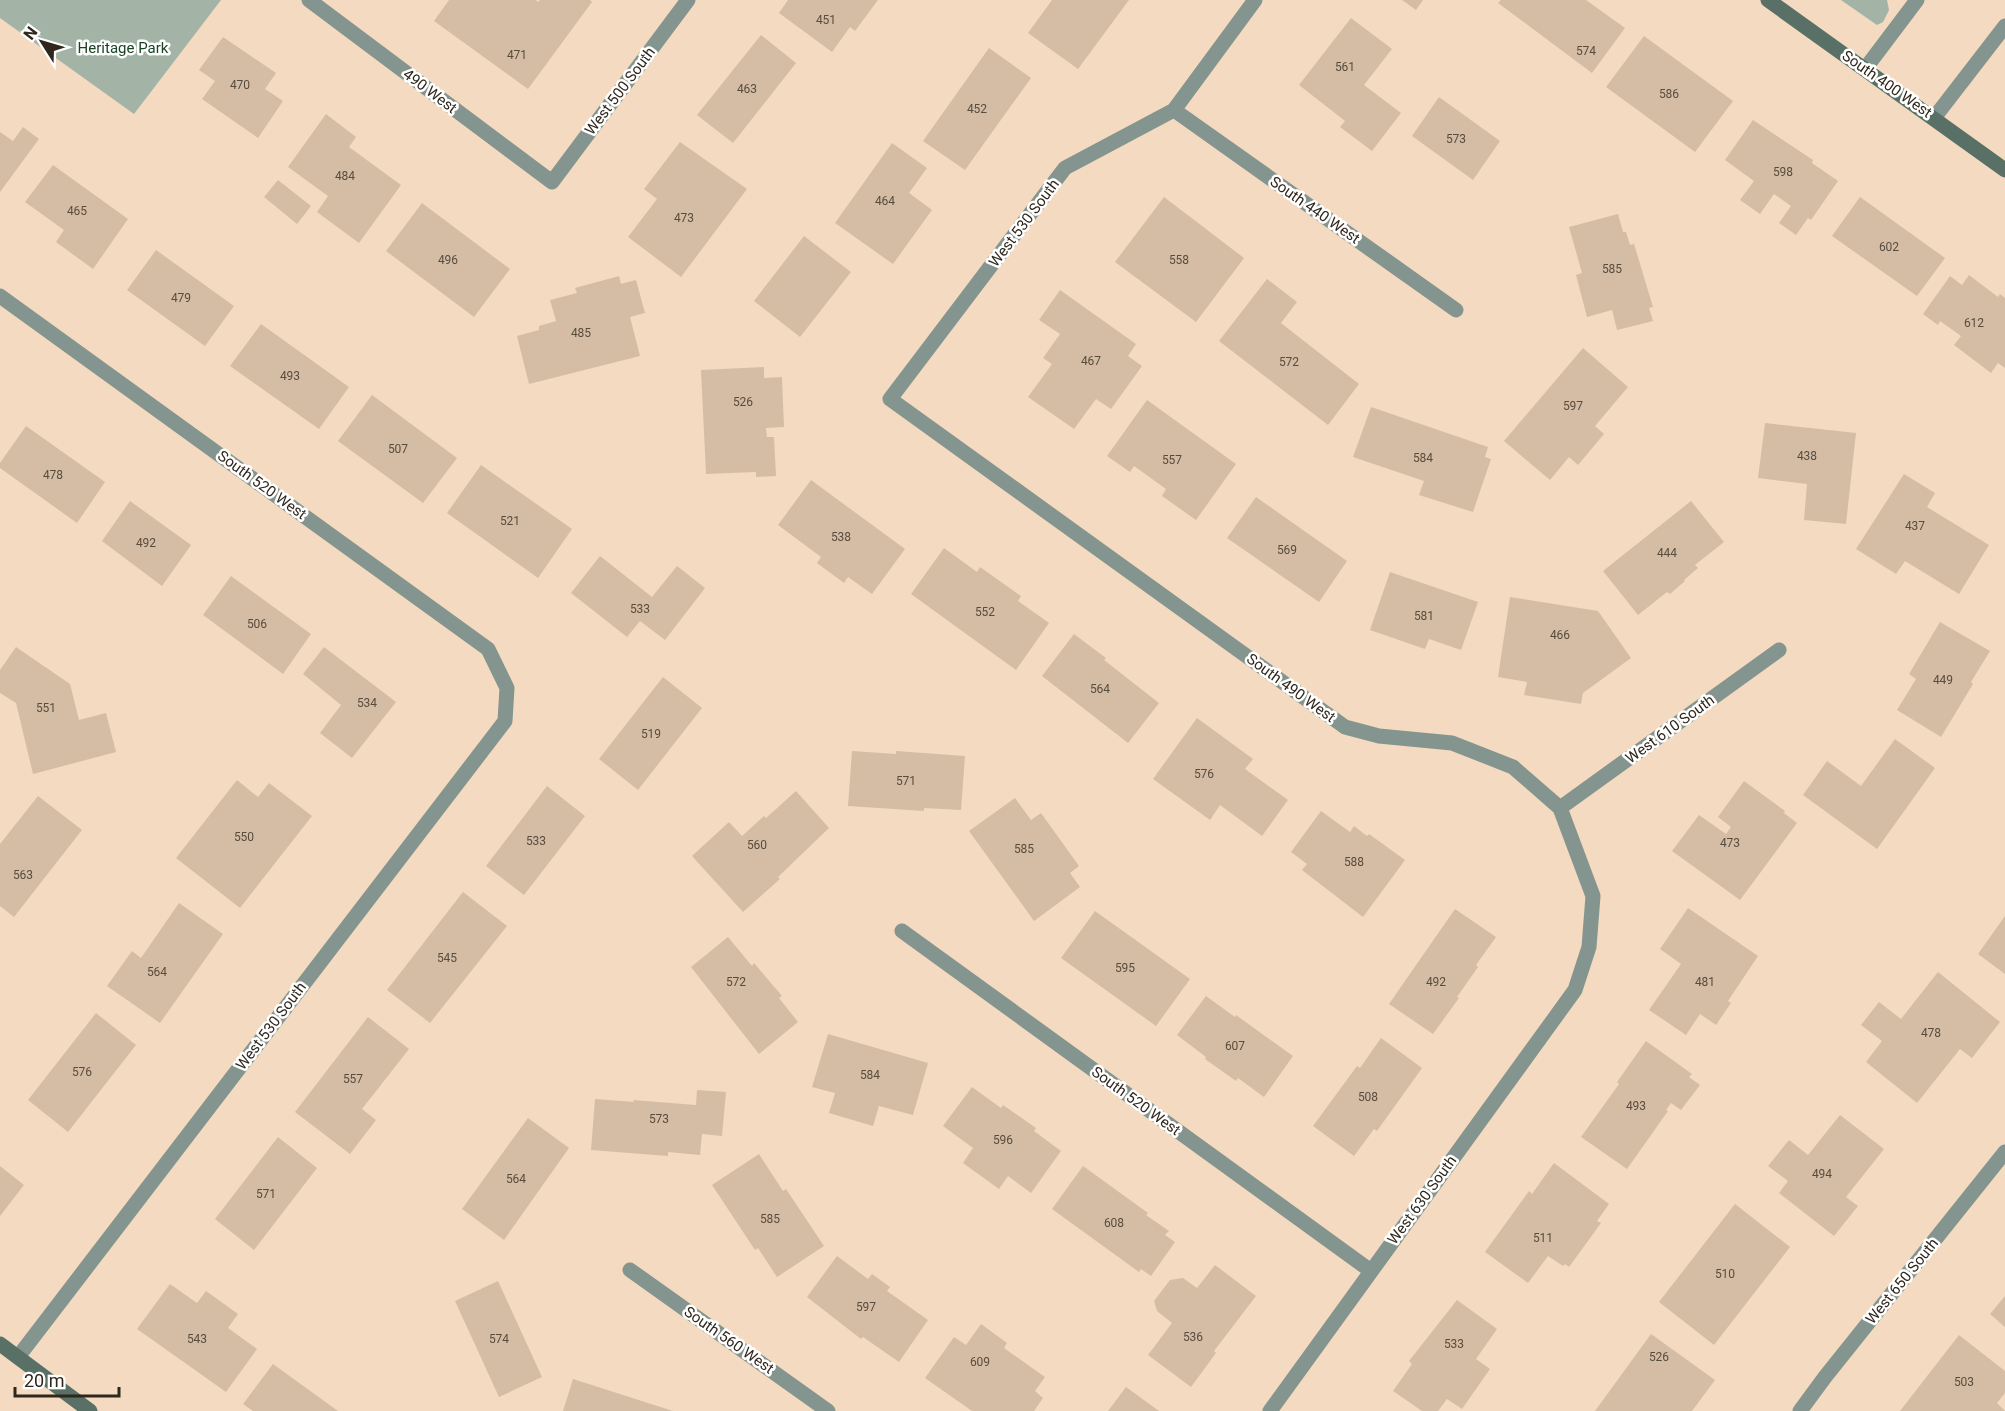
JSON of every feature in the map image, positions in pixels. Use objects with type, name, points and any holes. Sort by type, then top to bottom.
[{"type":"main road","name":"South 400 West","points":[[1768,0],[2005,170]]},
{"type":"main road","points":[[0,1344],[90,1411]]},
{"type":"street","name":"490 West","points":[[309,0],[552,182]]},
{"type":"street","name":"West 500 South","points":[[552,182],[688,0]]},
{"type":"street","name":"West 530 South","points":[[890,399],[1065,168],[1174,110],[1255,0]]},
{"type":"street","points":[[1865,69],[1917,0]]},
{"type":"street","points":[[1934,118],[2005,26]]},
{"type":"street","name":"South 440 West","points":[[1174,110],[1456,310]]},
{"type":"street","name":"South 520 West","points":[[0,296],[488,649],[507,688]]},
{"type":"street","name":"South 490 West","points":[[890,399],[1345,727],[1379,736],[1452,743],[1513,767],[1560,808],[1593,896],[1589,947],[1575,990]]},
{"type":"street","name":"West 610 South","points":[[1560,808],[1779,650]]},
{"type":"street","name":"West 530 South","points":[[18,1357],[505,721],[507,688]]},
{"type":"street","name":"South 520 West","points":[[902,931],[1371,1271]]},
{"type":"street","name":"West 630 South","points":[[1270,1411],[1575,990]]},
{"type":"street","name":"West 650 South","points":[[1800,1411],[2005,1152]]},
{"type":"street","name":"South 560 West","points":[[630,1270],[828,1411]]},
{"type":"green space","name":"Heritage Park","points":[[0,0],[221,0],[134,114],[0,18]]},
{"type":"green space","points":[[1841,0],[1887,0],[1889,10],[1883,22],[1877,25]]},
{"type":"building","points":[[449,0],[536,0],[538,2],[540,0],[590,0],[592,2],[528,89],[434,21]]},
{"type":"building","points":[[788,0],[878,0],[855,31],[850,27],[832,52],[779,13]]},
{"type":"building","points":[[1052,0],[1129,0],[1078,69],[1028,33]]},
{"type":"building","points":[[1402,0],[1423,0],[1416,10]]},
{"type":"building","points":[[1501,0],[1586,0],[1625,28],[1592,73],[1498,3]]},
{"type":"building","points":[[1351,18],[1392,49],[1364,85],[1401,113],[1372,151],[1340,127],[1345,121],[1299,85]]},
{"type":"building","points":[[761,35],[796,63],[733,143],[697,115]]},
{"type":"building","points":[[1644,36],[1733,101],[1695,152],[1606,87]]},
{"type":"building","points":[[223,37],[276,73],[265,89],[283,101],[258,138],[202,99],[215,81],[199,70]]},
{"type":"building","points":[[989,48],[1031,78],[965,170],[923,141]]},
{"type":"building","points":[[1439,97],[1500,141],[1473,180],[1412,136]]},
{"type":"building","points":[[326,114],[356,137],[349,147],[401,185],[359,243],[317,212],[328,196],[288,167]]},
{"type":"building","points":[[1753,120],[1813,160],[1812,163],[1838,181],[1811,220],[1808,218],[1796,235],[1779,223],[1791,206],[1774,194],[1760,214],[1740,200],[1754,181],[1725,160]]},
{"type":"building","points":[[23,127],[39,139],[0,192],[0,132],[13,141]]},
{"type":"building","points":[[680,142],[747,189],[681,277],[628,237],[657,199],[644,189]]},
{"type":"building","points":[[892,143],[927,168],[909,193],[932,210],[893,264],[835,223]]},
{"type":"building","points":[[53,165],[128,219],[93,269],[56,242],[64,230],[25,202]]},
{"type":"building","points":[[278,180],[311,206],[297,224],[264,197]]},
{"type":"building","points":[[1164,197],[1244,258],[1196,322],[1115,262]]},
{"type":"building","points":[[1860,197],[1945,258],[1917,296],[1832,236]]},
{"type":"building","points":[[422,203],[510,269],[474,317],[386,251]]},
{"type":"building","points":[[1618,214],[1623,232],[1626,232],[1630,245],[1634,244],[1653,307],[1649,308],[1653,321],[1617,330],[1612,310],[1587,317],[1576,275],[1582,273],[1569,227]]},
{"type":"building","points":[[804,236],[851,272],[800,337],[754,301]]},
{"type":"building","points":[[156,250],[234,306],[205,346],[127,290]]},
{"type":"building","points":[[1969,275],[1998,297],[2000,294],[2005,298],[2005,368],[1998,363],[1991,373],[1954,345],[1961,336],[1940,321],[1938,325],[1923,314],[1950,276],[1962,285]]},
{"type":"building","points":[[619,276],[621,284],[636,280],[645,313],[630,317],[640,356],[529,384],[517,336],[539,330],[539,326],[556,321],[550,300],[577,293],[575,288]]},
{"type":"building","points":[[1267,279],[1297,302],[1281,323],[1359,384],[1328,425],[1219,341]]},
{"type":"building","points":[[1060,290],[1136,344],[1128,356],[1142,366],[1111,409],[1096,399],[1074,429],[1028,397],[1052,364],[1043,358],[1060,334],[1039,320]]},
{"type":"building","points":[[261,324],[349,387],[319,429],[230,366]]},
{"type":"building","points":[[1583,348],[1628,387],[1595,426],[1604,434],[1578,465],[1569,457],[1550,480],[1504,441]]},
{"type":"building","points":[[764,367],[764,378],[782,377],[784,427],[766,428],[767,437],[774,437],[776,476],[756,477],[756,472],[706,474],[701,370]]},
{"type":"building","points":[[372,395],[457,458],[423,503],[338,441]]},
{"type":"building","points":[[1147,400],[1236,464],[1196,520],[1162,496],[1166,489],[1134,466],[1130,472],[1107,456]]},
{"type":"building","points":[[1371,407],[1488,447],[1485,457],[1491,459],[1473,512],[1419,495],[1424,481],[1353,457]]},
{"type":"building","points":[[1765,423],[1856,433],[1846,524],[1804,520],[1807,484],[1758,478]]},
{"type":"building","points":[[26,426],[105,482],[77,523],[0,468],[0,463]]},
{"type":"building","points":[[481,465],[572,529],[538,578],[447,513]]},
{"type":"building","points":[[1904,474],[1935,493],[1927,507],[1989,545],[1959,594],[1905,561],[1896,574],[1856,549]]},
{"type":"building","points":[[811,480],[905,549],[872,594],[848,577],[844,583],[817,563],[821,557],[778,525]]},
{"type":"building","points":[[1256,497],[1347,561],[1319,602],[1227,538]]},
{"type":"building","points":[[130,501],[191,545],[162,586],[102,541]]},
{"type":"building","points":[[1691,501],[1724,542],[1695,565],[1698,568],[1670,594],[1667,592],[1638,615],[1603,571]]},
{"type":"building","points":[[944,548],[977,572],[980,567],[1021,596],[1018,601],[1049,623],[1016,670],[911,594]]},
{"type":"building","points":[[600,556],[652,597],[677,566],[705,588],[665,640],[640,621],[627,637],[571,593]]},
{"type":"building","points":[[1390,572],[1478,602],[1461,650],[1429,639],[1425,649],[1370,630]]},
{"type":"building","points":[[231,576],[311,634],[283,674],[203,615]]},
{"type":"building","points":[[1510,597],[1598,611],[1631,658],[1583,693],[1581,704],[1524,695],[1527,682],[1498,677]]},
{"type":"building","points":[[1940,622],[1990,651],[1941,737],[1897,710],[1916,679],[1909,674]]},
{"type":"building","points":[[1074,634],[1159,703],[1128,743],[1042,676]]},
{"type":"building","points":[[16,647],[70,684],[79,720],[106,713],[116,752],[33,774],[16,703],[0,693],[0,670]]},
{"type":"building","points":[[324,647],[396,702],[352,758],[320,733],[341,705],[303,674]]},
{"type":"building","points":[[663,677],[702,708],[638,790],[599,759]]},
{"type":"building","points":[[1197,718],[1253,759],[1245,769],[1288,800],[1262,836],[1220,805],[1210,820],[1153,779]]},
{"type":"building","points":[[1895,739],[1935,768],[1877,849],[1803,795],[1827,761],[1861,786]]},
{"type":"building","points":[[852,751],[896,754],[896,751],[965,756],[961,810],[924,808],[924,811],[848,806]]},
{"type":"building","points":[[237,780],[258,797],[269,783],[312,816],[240,908],[176,858]]},
{"type":"building","points":[[1744,781],[1785,811],[1784,813],[1797,823],[1740,900],[1672,851],[1699,815],[1726,834],[1731,827],[1718,817]]},
{"type":"building","points":[[547,786],[585,816],[524,895],[486,866]]},
{"type":"building","points":[[796,791],[829,828],[778,877],[780,879],[743,912],[692,856],[729,822],[742,836]]},
{"type":"building","points":[[38,796],[82,830],[14,917],[0,906],[0,844]]},
{"type":"building","points":[[1015,798],[1031,820],[1041,813],[1079,866],[1070,873],[1080,887],[1034,921],[969,831]]},
{"type":"building","points":[[1321,811],[1350,832],[1354,826],[1367,836],[1369,834],[1405,860],[1363,917],[1302,870],[1307,864],[1291,852]]},
{"type":"building","points":[[463,892],[507,926],[430,1023],[387,990]]},
{"type":"building","points":[[179,903],[223,934],[160,1023],[107,986],[132,951],[141,958]]},
{"type":"building","points":[[1688,908],[1758,956],[1728,1001],[1731,1003],[1716,1025],[1700,1014],[1686,1035],[1649,1010],[1681,964],[1660,949]]},
{"type":"building","points":[[1455,909],[1496,937],[1476,965],[1478,967],[1457,997],[1459,998],[1433,1034],[1389,1004]]},
{"type":"building","points":[[1095,911],[1190,979],[1156,1026],[1061,958]]},
{"type":"building","points":[[2005,916],[2005,974],[1978,954]]},
{"type":"building","points":[[728,937],[752,966],[754,963],[782,996],[779,998],[798,1022],[759,1054],[691,967]]},
{"type":"building","points":[[1938,972],[2000,1022],[1972,1058],[1960,1049],[1917,1103],[1866,1062],[1882,1041],[1861,1025],[1879,1002],[1901,1019]]},
{"type":"building","points":[[1206,996],[1293,1056],[1264,1097],[1238,1078],[1236,1081],[1205,1059],[1206,1057],[1177,1035]]},
{"type":"building","points":[[96,1013],[136,1045],[68,1132],[28,1100]]},
{"type":"building","points":[[368,1017],[409,1049],[362,1109],[376,1120],[350,1154],[295,1112]]},
{"type":"building","points":[[828,1034],[928,1063],[913,1115],[879,1106],[873,1126],[829,1113],[835,1093],[812,1087]]},
{"type":"building","points":[[1381,1038],[1422,1068],[1377,1131],[1374,1129],[1354,1156],[1313,1126],[1357,1066],[1360,1068]]},
{"type":"building","points":[[1646,1041],[1692,1074],[1689,1077],[1700,1085],[1681,1110],[1671,1103],[1666,1110],[1668,1111],[1627,1169],[1581,1137]]},
{"type":"building","points":[[972,1087],[1001,1108],[1003,1105],[1036,1128],[1034,1131],[1061,1151],[1031,1193],[1008,1176],[999,1189],[963,1163],[973,1148],[943,1126]]},
{"type":"building","points":[[697,1090],[726,1092],[722,1136],[702,1134],[700,1155],[668,1152],[668,1156],[591,1150],[595,1099],[696,1105]]},
{"type":"building","points":[[1840,1115],[1884,1149],[1846,1197],[1858,1206],[1834,1236],[1779,1193],[1788,1181],[1768,1166],[1789,1140],[1808,1155]]},
{"type":"building","points":[[528,1118],[569,1148],[504,1240],[462,1209]]},
{"type":"building","points":[[278,1137],[317,1168],[254,1250],[215,1219]]},
{"type":"building","points":[[759,1154],[783,1191],[786,1189],[824,1246],[777,1277],[758,1248],[755,1250],[712,1185]]},
{"type":"building","points":[[1554,1163],[1609,1204],[1597,1221],[1601,1223],[1569,1267],[1565,1264],[1563,1266],[1548,1256],[1528,1283],[1485,1252],[1529,1191],[1532,1194]]},
{"type":"building","points":[[0,1166],[24,1185],[0,1216]]},
{"type":"building","points":[[1083,1166],[1169,1231],[1165,1235],[1175,1242],[1151,1276],[1141,1269],[1139,1272],[1052,1209]]},
{"type":"building","points":[[1735,1204],[1790,1247],[1714,1345],[1659,1302]]},
{"type":"building","points":[[837,1256],[868,1279],[872,1274],[890,1287],[887,1291],[928,1320],[899,1362],[863,1337],[861,1339],[807,1297]]},
{"type":"building","points":[[1215,1265],[1256,1296],[1214,1351],[1216,1353],[1191,1387],[1148,1355],[1172,1323],[1157,1311],[1154,1301],[1170,1280],[1183,1278],[1197,1288]]},
{"type":"building","points":[[498,1281],[542,1377],[499,1397],[455,1301]]},
{"type":"building","points":[[170,1284],[197,1303],[206,1291],[238,1314],[228,1328],[257,1349],[226,1392],[137,1329]]},
{"type":"building","points":[[2005,1296],[2005,1327],[1990,1314]]},
{"type":"building","points":[[1457,1300],[1497,1329],[1476,1359],[1490,1369],[1462,1409],[1447,1399],[1438,1411],[1422,1411],[1393,1391],[1412,1364],[1409,1361]]},
{"type":"building","points":[[981,1324],[1007,1343],[1004,1348],[1045,1377],[1035,1391],[1043,1398],[1034,1411],[972,1411],[925,1378],[954,1337],[966,1345]]},
{"type":"building","points":[[1651,1334],[1715,1380],[1692,1411],[1595,1411]]},
{"type":"building","points":[[1959,1335],[2005,1371],[2005,1393],[1997,1403],[2005,1411],[1900,1411]]},
{"type":"building","points":[[273,1364],[338,1411],[253,1411],[243,1404]]},
{"type":"building","points":[[573,1379],[673,1411],[563,1411]]},
{"type":"building","points":[[1126,1387],[1159,1411],[1108,1411]]}]
